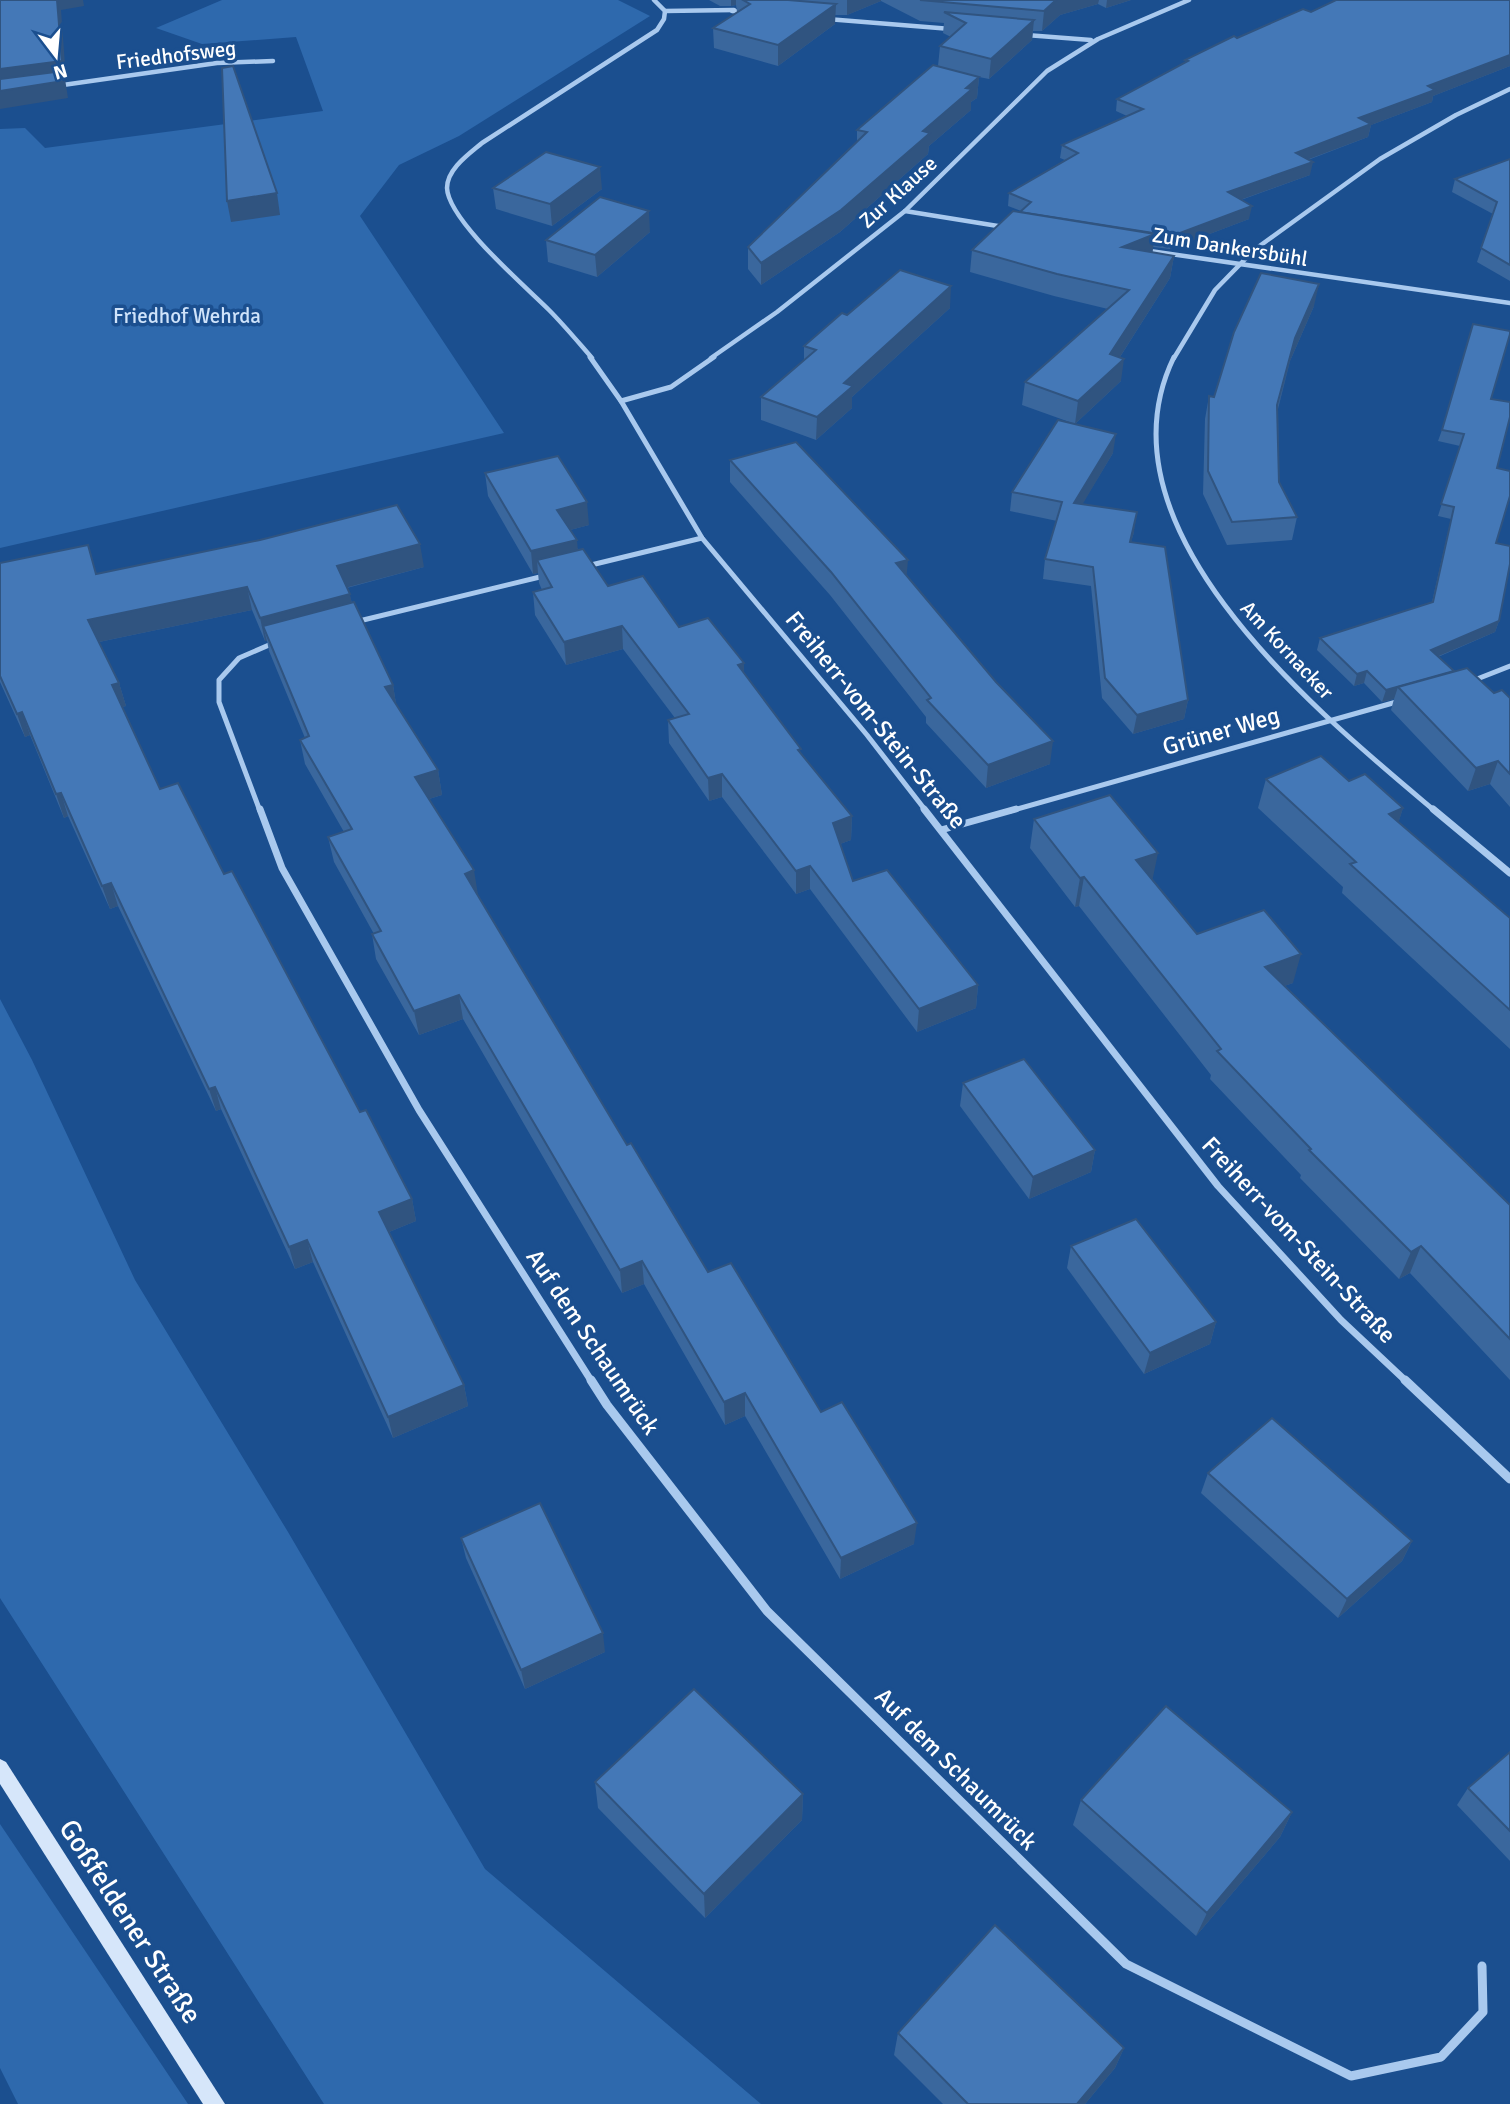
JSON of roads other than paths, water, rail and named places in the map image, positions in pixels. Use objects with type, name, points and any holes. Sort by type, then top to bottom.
[{"type":"main road","name":"Goßfeldener Straße","points":[[0,1768],[215,2104]]},
{"type":"street","points":[[654,0],[665,11],[755,13]]},
{"type":"street","name":"Zur Klause","points":[[621,401],[671,387],[777,312],[905,211],[1047,71],[1091,40],[1189,0]]},
{"type":"street","points":[[732,11],[752,5]]},
{"type":"street","name":"Freiherr-vom-Stein-Straße","points":[[665,11],[664,19],[657,30],[482,143],[461,160],[450,177],[447,189],[455,210],[568,332],[621,401],[702,538],[867,735],[1218,1186],[1341,1320],[1510,1479]]},
{"type":"street","points":[[819,19],[959,30]]},
{"type":"street","points":[[1025,35],[1091,40]]},
{"type":"street","name":"Friedhofsweg","points":[[45,87],[217,63],[272,61]]},
{"type":"street","name":"Am Kornacker","points":[[1510,89],[1426,130],[1356,174],[1236,265],[1195,319],[1171,362],[1160,395],[1157,430],[1160,462],[1171,504],[1191,552],[1223,603],[1262,652],[1331,720],[1510,873]]},
{"type":"street","points":[[905,211],[1015,229]]},
{"type":"street","name":"Zum Dankersbühl","points":[[1140,249],[1510,303]]},
{"type":"street","points":[[583,567],[702,538]]},
{"type":"street","points":[[345,625],[556,573]]},
{"type":"street","name":"Auf dem Schaumrück","points":[[292,638],[239,658],[219,680],[219,702],[282,868],[419,1110],[607,1405],[767,1611],[1126,1964],[1351,2076],[1441,2057],[1483,2012],[1482,1966]]},
{"type":"street","points":[[1459,685],[1510,666]]},
{"type":"street","name":"Grüner Weg","points":[[941,830],[1410,698]]},
{"type":"park label","name":"Friedhof Wehrda","points":[[187,316]]}]
